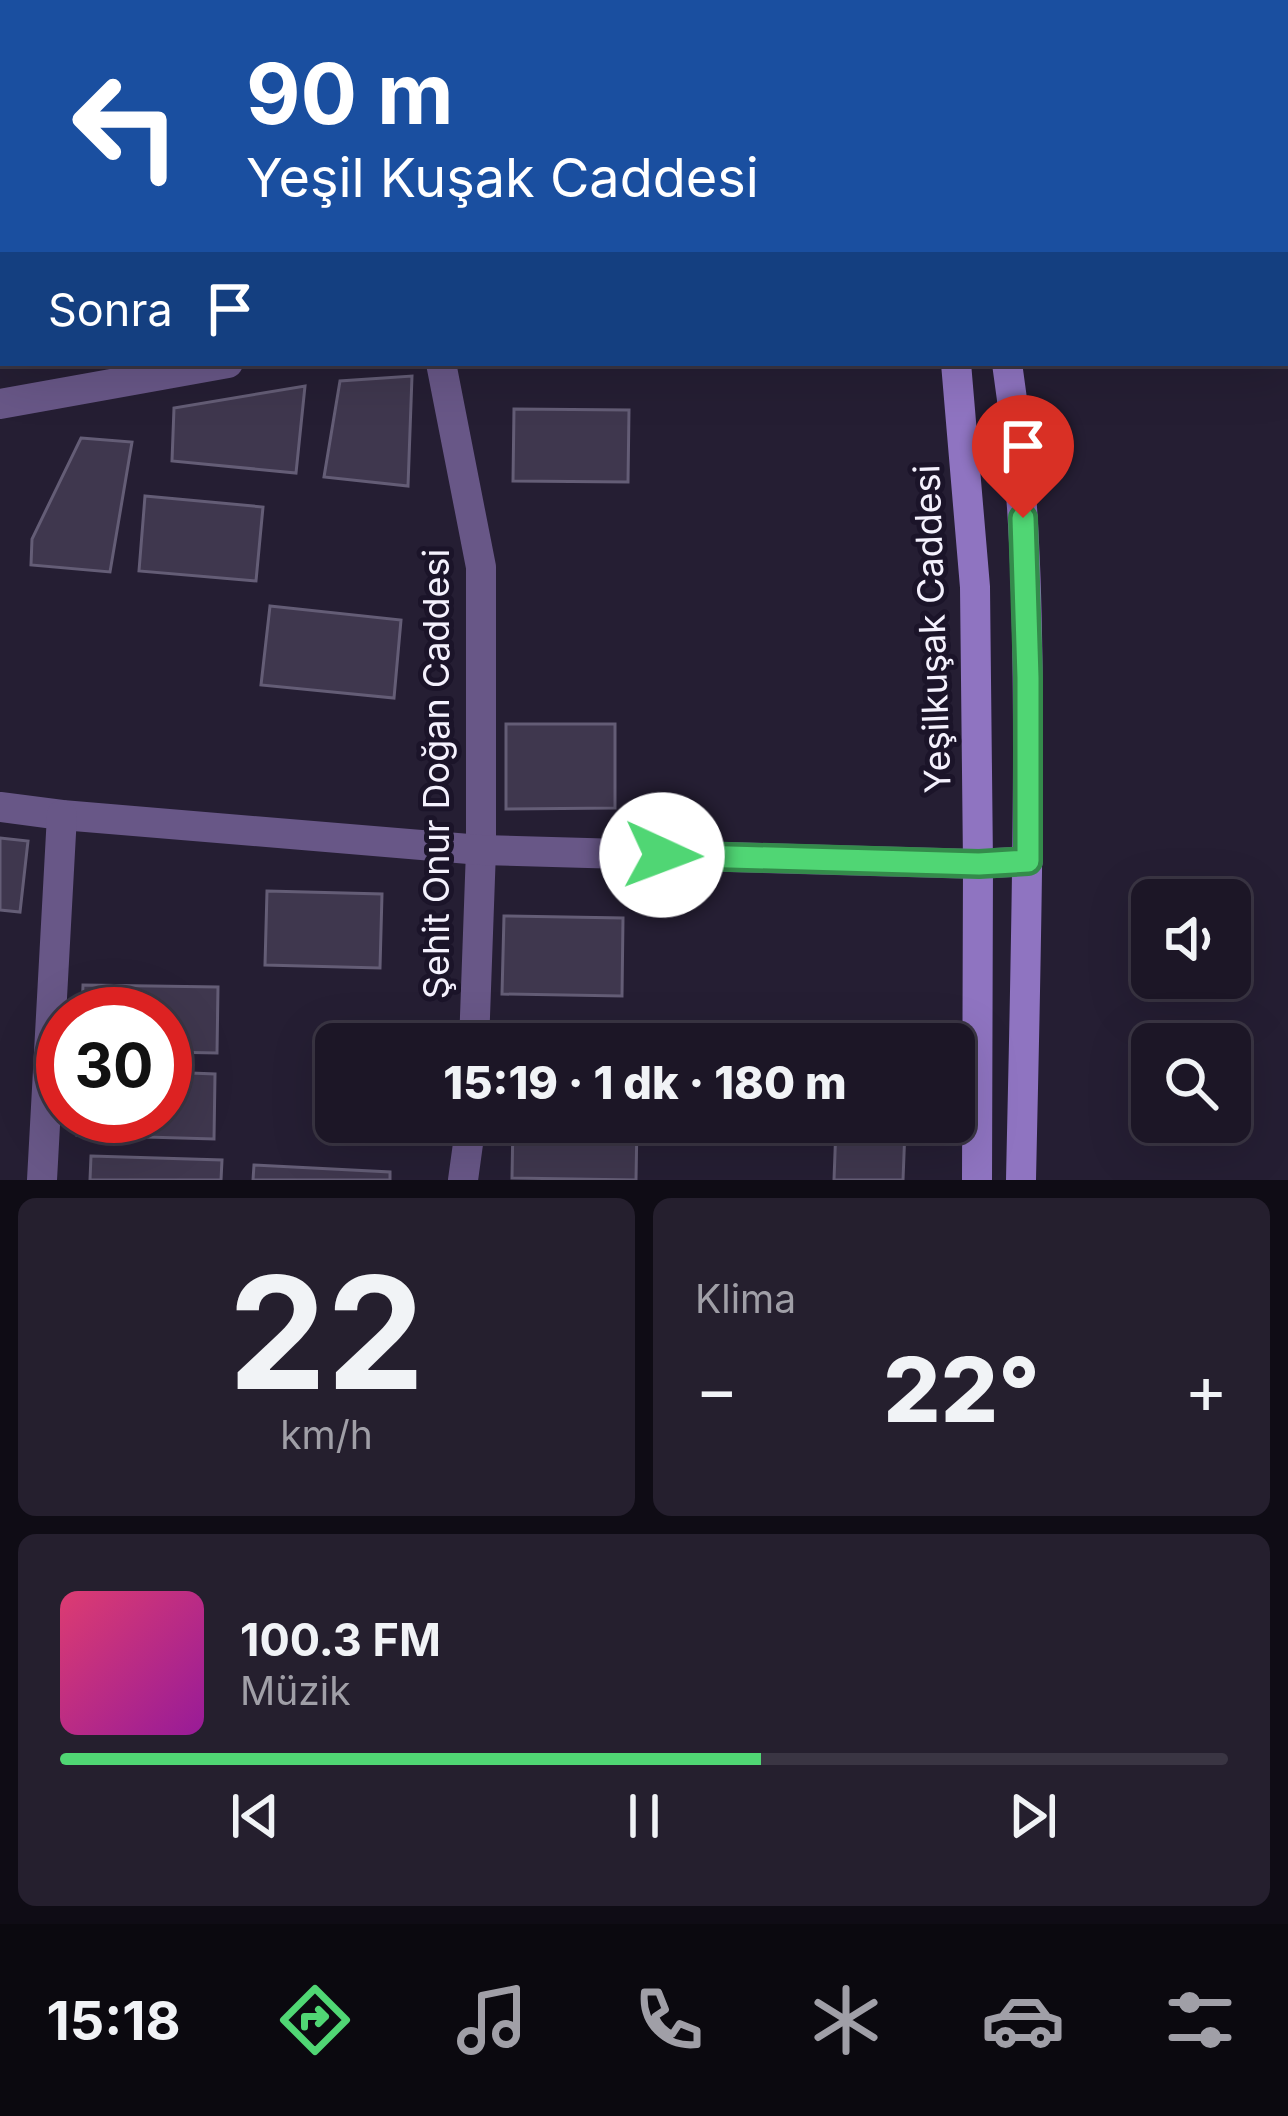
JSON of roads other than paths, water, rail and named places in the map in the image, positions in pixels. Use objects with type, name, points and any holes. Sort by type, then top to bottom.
[{"type":"main road","name":"Yeşilkuşak Caddesi","points":[[956,366],[976,586],[977,1180]]},
{"type":"main road","points":[[1007,366],[1025,566],[1028,861],[1021,1180]]},
{"type":"street","points":[[0,404],[212,366]]},
{"type":"street","name":"Şehit Onur Doğan Caddesi","points":[[442,366],[481,567],[481,850],[475,1023]]},
{"type":"street","points":[[0,807],[481,850],[979,864],[1028,861]]},
{"type":"street","points":[[42,1180],[62,815]]},
{"type":"street","points":[[464,1180],[468,1143]]}]
